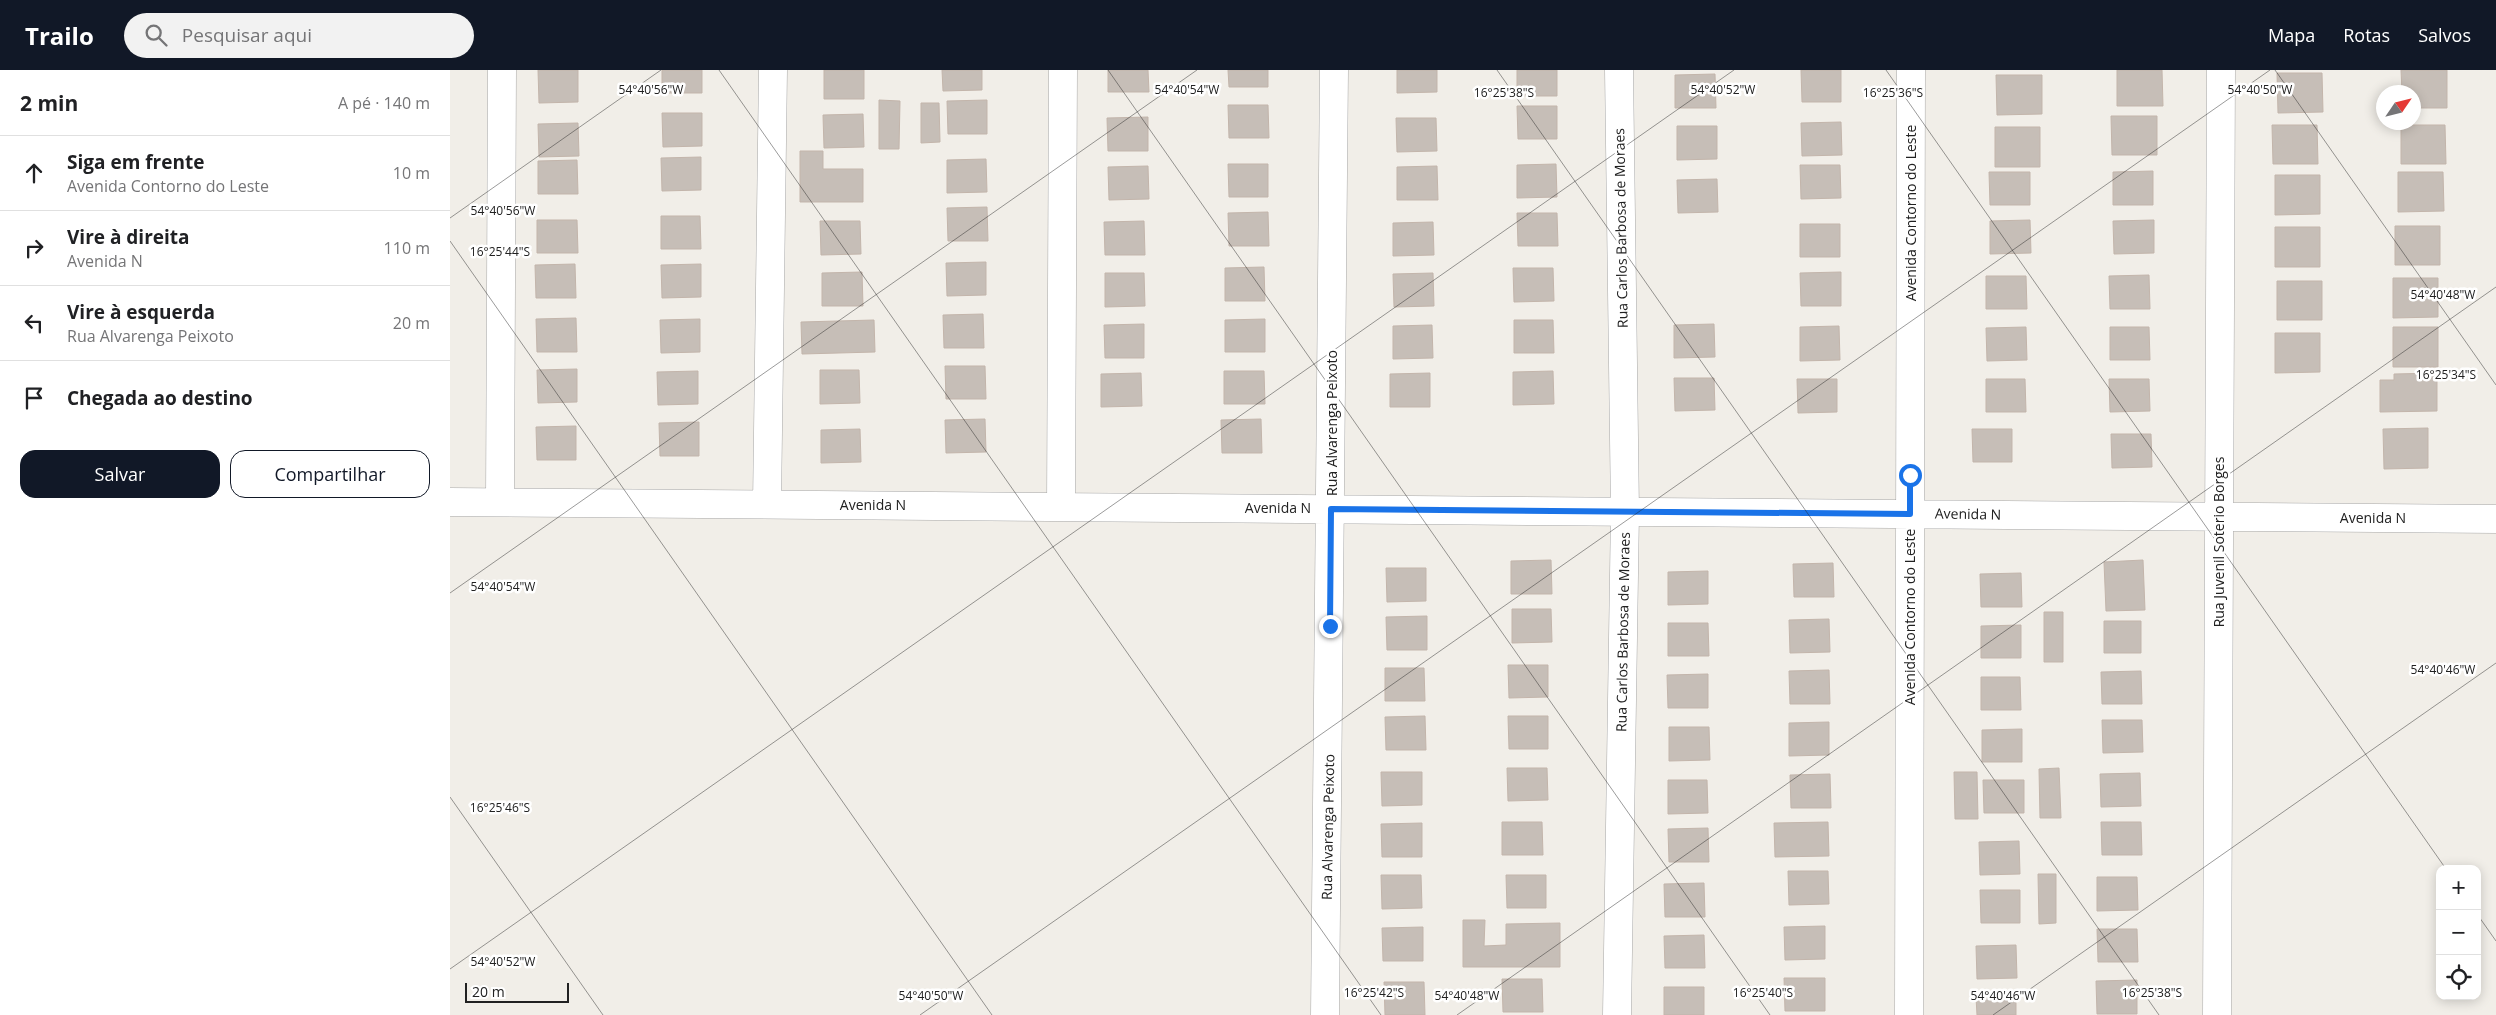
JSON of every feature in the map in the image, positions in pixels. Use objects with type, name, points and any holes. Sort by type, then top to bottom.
[{"type":"street","points":[[500,502],[502,70]]},
{"type":"street","points":[[767,504],[773,70]]},
{"type":"street","points":[[1061,507],[1063,70]]},
{"type":"street","name":"Rua Alvarenga Peixoto","points":[[1325,1015],[1334,70]]},
{"type":"street","name":"Rua Carlos Barbosa de Moraes","points":[[1617,1015],[1625,512],[1619,70]]},
{"type":"street","name":"Avenida Contorno do Leste","points":[[1909,1015],[1911,70]]},
{"type":"street","name":"Rua Juvenil Soterio Borges","points":[[2217,1015],[2221,70]]},
{"type":"street","name":"Avenida N","points":[[450,502],[2496,519]]},
{"type":"building","points":[[538,70],[578,70],[578,102],[539,103]]},
{"type":"building","points":[[662,70],[702,70],[702,93],[662,93]]},
{"type":"building","points":[[824,70],[864,70],[864,99],[824,99]]},
{"type":"building","points":[[942,70],[982,70],[982,90],[943,91]]},
{"type":"building","points":[[1108,70],[1148,70],[1149,92],[1108,92]]},
{"type":"building","points":[[1228,70],[1268,70],[1268,87],[1229,87]]},
{"type":"building","points":[[1397,70],[1437,70],[1437,92],[1397,93]]},
{"type":"building","points":[[1517,70],[1557,70],[1557,96],[1517,96]]},
{"type":"building","points":[[1801,70],[1841,70],[1841,102],[1802,102]]},
{"type":"building","points":[[2117,70],[2162,70],[2163,106],[2117,106]]},
{"type":"building","points":[[2401,70],[2447,70],[2447,108],[2421,108],[2421,85],[2402,85]]},
{"type":"building","points":[[2277,73],[2322,73],[2323,112],[2278,113]]},
{"type":"building","points":[[1715,74],[1716,108],[1675,108],[1675,75]]},
{"type":"building","points":[[1996,75],[2042,75],[2042,114],[1997,115]]},
{"type":"building","points":[[879,100],[900,101],[899,149],[879,149]]},
{"type":"building","points":[[987,100],[987,134],[948,134],[947,101]]},
{"type":"building","points":[[921,103],[939,103],[940,142],[921,143]]},
{"type":"building","points":[[1228,105],[1268,105],[1269,138],[1229,138]]},
{"type":"building","points":[[1517,106],[1557,106],[1557,139],[1518,139]]},
{"type":"building","points":[[662,113],[702,113],[702,146],[663,147]]},
{"type":"building","points":[[863,114],[864,147],[824,148],[823,115]]},
{"type":"building","points":[[2111,116],[2157,116],[2157,155],[2112,155]]},
{"type":"building","points":[[1148,117],[1148,151],[1108,151],[1107,118]]},
{"type":"building","points":[[1396,118],[1436,118],[1437,151],[1397,152]]},
{"type":"building","points":[[1841,122],[1842,155],[1802,156],[1801,123]]},
{"type":"building","points":[[578,123],[579,156],[539,157],[538,124]]},
{"type":"building","points":[[2272,125],[2317,125],[2318,164],[2273,164]]},
{"type":"building","points":[[2421,125],[2445,125],[2446,164],[2401,164],[2401,130],[2421,130]]},
{"type":"building","points":[[1677,126],[1717,126],[1717,159],[1677,160]]},
{"type":"building","points":[[1995,127],[2040,127],[2040,167],[1995,167]]},
{"type":"building","points":[[800,151],[823,151],[823,169],[863,169],[863,202],[800,202]]},
{"type":"building","points":[[701,157],[701,190],[662,191],[661,158]]},
{"type":"building","points":[[986,159],[987,192],[947,193],[947,160]]},
{"type":"building","points":[[577,160],[578,194],[538,194],[538,161]]},
{"type":"building","points":[[1228,164],[1268,164],[1268,197],[1229,197]]},
{"type":"building","points":[[1556,164],[1557,197],[1517,198],[1517,165]]},
{"type":"building","points":[[1800,165],[1840,165],[1841,198],[1801,199]]},
{"type":"building","points":[[1148,166],[1149,199],[1109,200],[1108,167]]},
{"type":"building","points":[[1437,166],[1438,200],[1397,200],[1397,167]]},
{"type":"building","points":[[2153,171],[2153,205],[2113,205],[2113,172]]},
{"type":"building","points":[[1989,172],[2030,172],[2030,205],[1990,205]]},
{"type":"building","points":[[2398,172],[2443,172],[2444,211],[2398,212]]},
{"type":"building","points":[[2275,175],[2320,175],[2320,214],[2275,215]]},
{"type":"building","points":[[1717,179],[1718,212],[1678,213],[1677,180]]},
{"type":"building","points":[[987,207],[988,241],[948,241],[947,208]]},
{"type":"building","points":[[1268,212],[1269,246],[1229,246],[1228,213]]},
{"type":"building","points":[[1517,213],[1557,213],[1558,246],[1518,246]]},
{"type":"building","points":[[661,216],[700,216],[701,249],[661,249]]},
{"type":"building","points":[[537,220],[577,220],[578,253],[537,253]]},
{"type":"building","points":[[2030,220],[2031,253],[1990,254],[1990,221]]},
{"type":"building","points":[[2154,220],[2154,253],[2114,254],[2113,221]]},
{"type":"building","points":[[820,221],[860,221],[861,254],[821,255]]},
{"type":"building","points":[[1144,221],[1145,255],[1105,255],[1104,222]]},
{"type":"building","points":[[1433,222],[1434,255],[1393,256],[1393,223]]},
{"type":"building","points":[[1800,224],[1840,224],[1840,257],[1800,257]]},
{"type":"building","points":[[2395,226],[2440,226],[2440,265],[2395,265]]},
{"type":"building","points":[[2275,227],[2320,227],[2320,267],[2275,267]]},
{"type":"building","points":[[986,262],[986,295],[947,296],[946,263]]},
{"type":"building","points":[[575,264],[576,298],[536,298],[535,265]]},
{"type":"building","points":[[701,264],[701,297],[662,298],[661,265]]},
{"type":"building","points":[[1264,267],[1265,301],[1225,301],[1225,268]]},
{"type":"building","points":[[1513,268],[1553,268],[1554,301],[1514,302]]},
{"type":"building","points":[[862,272],[863,306],[822,306],[822,273]]},
{"type":"building","points":[[1841,272],[1841,306],[1801,306],[1800,273]]},
{"type":"building","points":[[1105,273],[1144,273],[1145,306],[1105,307]]},
{"type":"building","points":[[1433,273],[1434,306],[1394,307],[1393,274]]},
{"type":"building","points":[[2149,275],[2150,309],[2110,309],[2109,276]]},
{"type":"building","points":[[1986,276],[2026,276],[2027,309],[1986,309]]},
{"type":"building","points":[[2393,278],[2438,278],[2438,317],[2393,318]]},
{"type":"building","points":[[2277,281],[2322,281],[2322,320],[2277,320]]},
{"type":"building","points":[[983,314],[984,348],[944,348],[943,315]]},
{"type":"building","points":[[576,318],[577,352],[537,352],[536,319]]},
{"type":"building","points":[[700,319],[700,352],[661,353],[660,320]]},
{"type":"building","points":[[1265,319],[1265,352],[1225,352],[1225,320]]},
{"type":"building","points":[[874,320],[875,352],[802,354],[801,322]]},
{"type":"building","points":[[1514,320],[1553,320],[1554,353],[1514,353]]},
{"type":"building","points":[[1144,324],[1144,358],[1105,358],[1104,325]]},
{"type":"building","points":[[1714,324],[1715,357],[1674,358],[1674,325]]},
{"type":"building","points":[[1432,325],[1433,358],[1393,359],[1393,326]]},
{"type":"building","points":[[1839,326],[1840,360],[1800,361],[1800,327]]},
{"type":"building","points":[[2026,327],[2027,360],[1987,361],[1986,328]]},
{"type":"building","points":[[2110,327],[2149,327],[2150,360],[2110,360]]},
{"type":"building","points":[[2393,327],[2438,327],[2438,367],[2393,367]]},
{"type":"building","points":[[2275,333],[2320,333],[2320,372],[2275,373]]},
{"type":"building","points":[[945,366],[985,366],[986,399],[946,399]]},
{"type":"building","points":[[577,369],[577,402],[538,403],[537,370]]},
{"type":"building","points":[[820,370],[859,370],[860,403],[820,404]]},
{"type":"building","points":[[698,371],[698,404],[658,405],[657,372]]},
{"type":"building","points":[[1224,371],[1264,371],[1265,404],[1224,404]]},
{"type":"building","points":[[1553,371],[1554,404],[1513,405],[1513,372]]},
{"type":"building","points":[[1141,373],[1142,406],[1101,407],[1101,374]]},
{"type":"building","points":[[1430,373],[1430,407],[1390,407],[1390,374]]},
{"type":"building","points":[[2437,373],[2437,411],[2380,412],[2380,380],[2394,380],[2394,374]]},
{"type":"building","points":[[1674,378],[1714,378],[1715,410],[1675,411]]},
{"type":"building","points":[[1797,379],[1837,379],[1837,412],[1798,413]]},
{"type":"building","points":[[1986,379],[2025,379],[2026,412],[1986,412]]},
{"type":"building","points":[[2109,379],[2149,379],[2150,411],[2110,412]]},
{"type":"building","points":[[985,419],[986,452],[946,453],[945,420]]},
{"type":"building","points":[[1261,419],[1262,453],[1222,453],[1221,420]]},
{"type":"building","points":[[699,422],[699,456],[660,456],[659,423]]},
{"type":"building","points":[[576,426],[576,460],[537,460],[536,427]]},
{"type":"building","points":[[2428,428],[2428,468],[2384,469],[2383,429]]},
{"type":"building","points":[[860,429],[861,462],[821,463],[821,430]]},
{"type":"building","points":[[1972,429],[2012,429],[2012,462],[1973,462]]},
{"type":"building","points":[[2111,434],[2151,434],[2152,467],[2112,468]]},
{"type":"building","points":[[1551,560],[1552,594],[1511,594],[1511,561]]},
{"type":"building","points":[[2143,560],[2145,610],[2106,611],[2104,562]]},
{"type":"building","points":[[1833,563],[1834,597],[1794,597],[1793,564]]},
{"type":"building","points":[[1386,568],[1426,568],[1426,601],[1387,602]]},
{"type":"building","points":[[1708,571],[1708,604],[1668,605],[1668,572]]},
{"type":"building","points":[[2021,573],[2022,607],[1981,607],[1980,574]]},
{"type":"building","points":[[1512,609],[1551,609],[1552,642],[1512,643]]},
{"type":"building","points":[[2044,612],[2063,612],[2063,662],[2044,662]]},
{"type":"building","points":[[1427,616],[1427,650],[1387,650],[1386,617]]},
{"type":"building","points":[[1829,619],[1830,652],[1790,653],[1789,620]]},
{"type":"building","points":[[2104,621],[2141,621],[2141,653],[2104,653]]},
{"type":"building","points":[[1668,623],[1708,623],[1709,656],[1668,656]]},
{"type":"building","points":[[2021,625],[2021,658],[1981,658],[1981,626]]},
{"type":"building","points":[[1508,665],[1548,665],[1548,697],[1509,698]]},
{"type":"building","points":[[1385,668],[1424,668],[1425,701],[1385,701]]},
{"type":"building","points":[[1829,670],[1830,704],[1790,704],[1789,671]]},
{"type":"building","points":[[2141,671],[2142,704],[2102,704],[2101,672]]},
{"type":"building","points":[[1708,674],[1708,708],[1668,708],[1667,675]]},
{"type":"building","points":[[1981,677],[2020,677],[2021,710],[1981,710]]},
{"type":"building","points":[[1425,716],[1426,750],[1386,750],[1385,717]]},
{"type":"building","points":[[1508,716],[1548,716],[1548,749],[1509,749]]},
{"type":"building","points":[[2102,720],[2142,720],[2143,752],[2103,753]]},
{"type":"building","points":[[1829,722],[1829,755],[1789,756],[1789,723]]},
{"type":"building","points":[[1669,727],[1709,727],[1710,760],[1669,761]]},
{"type":"building","points":[[2022,729],[2022,762],[1982,762],[1982,730]]},
{"type":"building","points":[[1507,768],[1547,768],[1548,800],[1508,801]]},
{"type":"building","points":[[2059,768],[2061,818],[2040,818],[2039,769]]},
{"type":"building","points":[[1381,772],[1422,772],[1422,805],[1382,806]]},
{"type":"building","points":[[1954,772],[1977,772],[1978,819],[1955,819]]},
{"type":"building","points":[[2140,773],[2141,806],[2101,807],[2100,774]]},
{"type":"building","points":[[1830,774],[1831,808],[1791,808],[1790,775]]},
{"type":"building","points":[[1668,780],[1707,780],[1708,813],[1668,814]]},
{"type":"building","points":[[1983,780],[2024,780],[2024,813],[1984,813]]},
{"type":"building","points":[[1502,822],[1542,822],[1543,855],[1502,855]]},
{"type":"building","points":[[1828,822],[1829,856],[1775,857],[1774,823]]},
{"type":"building","points":[[2101,822],[2141,822],[2142,855],[2102,855]]},
{"type":"building","points":[[1422,823],[1422,857],[1382,857],[1381,824]]},
{"type":"building","points":[[1708,828],[1709,862],[1669,862],[1668,829]]},
{"type":"building","points":[[2019,841],[2020,874],[1980,875],[1979,842]]},
{"type":"building","points":[[1788,871],[1828,871],[1829,904],[1789,905]]},
{"type":"building","points":[[2038,874],[2056,874],[2056,923],[2039,924]]},
{"type":"building","points":[[1381,875],[1421,875],[1422,908],[1382,909]]},
{"type":"building","points":[[1506,875],[1546,875],[1546,908],[1507,908]]},
{"type":"building","points":[[2097,877],[2137,877],[2138,910],[2097,911]]},
{"type":"building","points":[[1704,883],[1705,917],[1665,917],[1664,884]]},
{"type":"building","points":[[1980,890],[2020,890],[2020,923],[1981,923]]},
{"type":"building","points":[[1463,920],[1485,920],[1484,946],[1506,945],[1506,924],[1560,923],[1560,967],[1463,967]]},
{"type":"building","points":[[1825,926],[1825,959],[1785,960],[1784,927]]},
{"type":"building","points":[[1423,927],[1423,961],[1383,961],[1382,928]]},
{"type":"building","points":[[2097,929],[2137,929],[2138,962],[2098,962]]},
{"type":"building","points":[[1704,935],[1705,968],[1665,968],[1664,936]]},
{"type":"building","points":[[2016,945],[2017,978],[1977,979],[1976,946]]},
{"type":"building","points":[[1784,978],[1825,978],[1825,1011],[1785,1011]]},
{"type":"building","points":[[1502,979],[1542,979],[1543,1012],[1503,1012]]},
{"type":"building","points":[[2137,980],[2137,1014],[2097,1014],[2096,981]]},
{"type":"building","points":[[1384,982],[1424,982],[1425,1015],[1385,1015]]},
{"type":"building","points":[[1664,987],[1704,987],[1704,1015],[1664,1015]]},
{"type":"building","points":[[2016,996],[2016,1015],[1977,1015],[1976,997]]},
{"type":"route","points":[[1330,626],[1331,509],[1910,514],[1910,475]]}]
